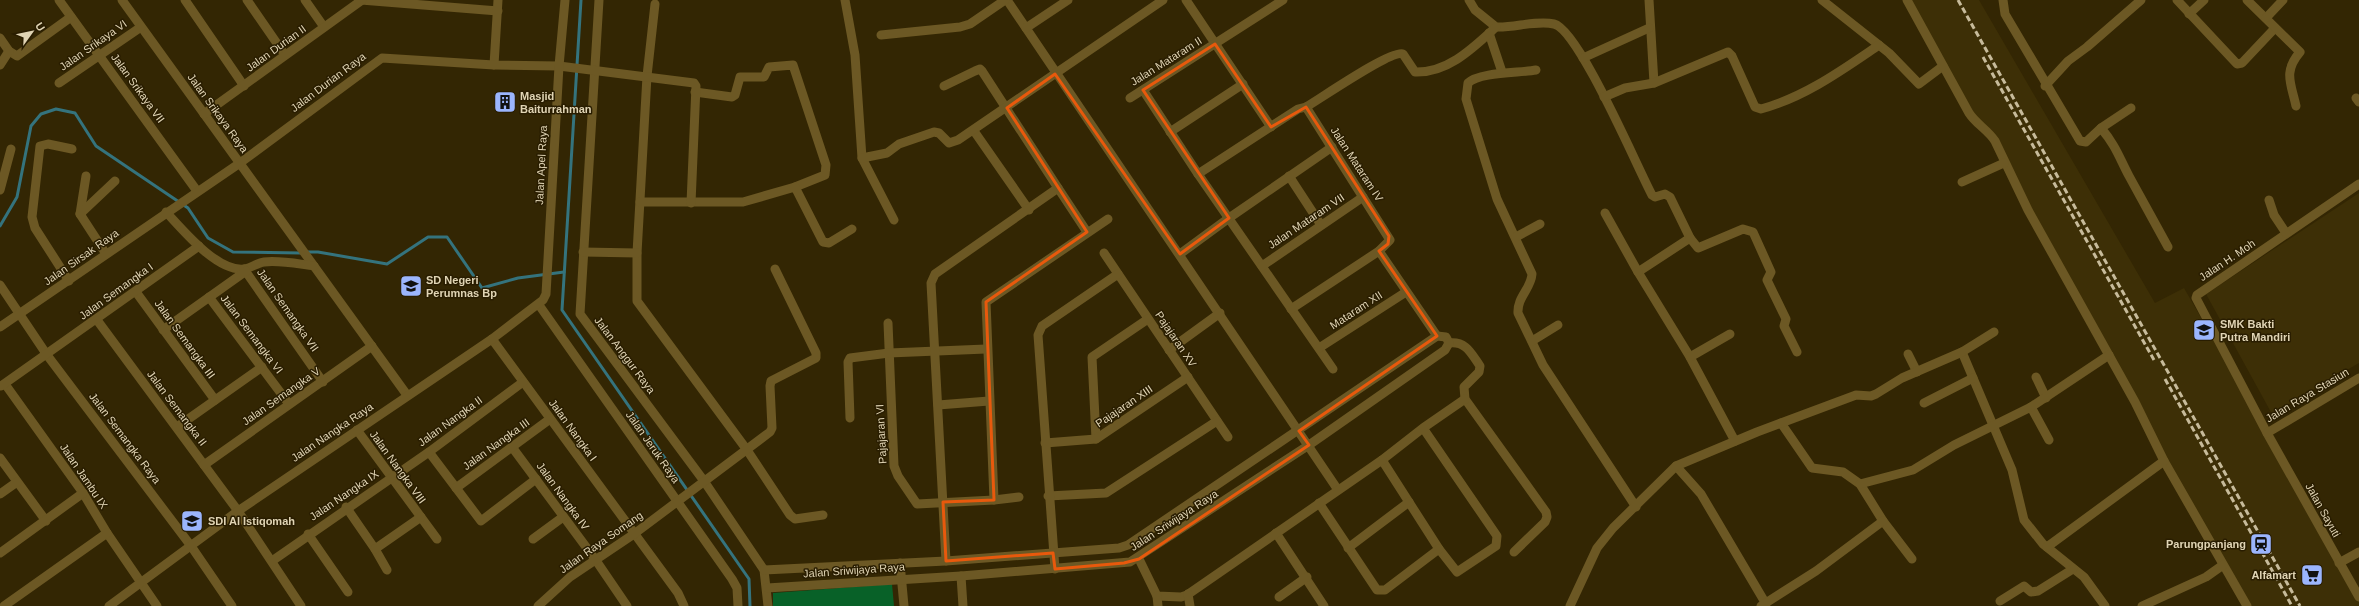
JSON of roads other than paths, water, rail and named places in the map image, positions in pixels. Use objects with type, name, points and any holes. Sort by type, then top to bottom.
[{"type":"street","name":"Jalan Srikaya VII","points":[[59,0],[99,54],[195,193]]},
{"type":"street","name":"Jalan Srikaya Raya","points":[[122,0],[240,162],[311,263]]},
{"type":"street","points":[[185,0],[244,86]]},
{"type":"street","points":[[247,0],[285,55]]},
{"type":"street","points":[[305,0],[324,27]]},
{"type":"street","name":"Jalan Durian II","points":[[204,114],[362,0],[450,3],[498,11]]},
{"type":"street","points":[[494,65],[498,0]]},
{"type":"street","name":"Jalan Apel Raya","points":[[539,305],[546,294],[559,66],[565,0]]},
{"type":"street","name":"Jalan Anggur Raya","points":[[599,0],[596,70],[582,252],[580,314],[764,570]]},
{"type":"street","points":[[846,0],[855,55],[862,158],[894,220]]},
{"type":"street","points":[[881,35],[960,27],[970,24],[1006,0],[1026,28],[1055,74],[1180,254],[1300,431],[1338,490]]},
{"type":"street","points":[[1026,28],[1068,0]]},
{"type":"street","points":[[862,158],[887,153],[899,144],[934,132],[939,133],[949,143],[974,131],[1163,0]]},
{"type":"street","points":[[1186,0],[1271,127]]},
{"type":"street","name":"Jalan Mataram II","points":[[1130,98],[1283,0]]},
{"type":"street","points":[[1469,0],[1475,10],[1493,30],[1502,72]]},
{"type":"street","points":[[1649,0],[1649,28],[1654,83]]},
{"type":"street","points":[[1825,3],[1836,0]]},
{"type":"street","points":[[1907,0],[1973,120],[1991,135],[2004,163],[2109,355],[2164,461],[2247,606]]},
{"type":"street","points":[[2003,0],[2005,14],[2045,86],[2080,141],[2086,142],[2101,128],[2131,108]]},
{"type":"street","points":[[2045,86],[2068,61],[2087,47],[2141,0]]},
{"type":"street","points":[[2177,0],[2237,64],[2242,63],[2275,28]]},
{"type":"street","points":[[2189,14],[2204,0]]},
{"type":"street","points":[[2247,0],[2300,52],[2291,62],[2289,71],[2296,106]]},
{"type":"street","points":[[2266,18],[2283,0]]},
{"type":"street","points":[[1825,3],[1845,16],[1899,62],[1919,84],[1943,66]]},
{"type":"street","points":[[655,4],[647,76],[637,253],[637,301],[747,450],[792,518],[823,515]]},
{"type":"street","points":[[0,38],[9,51],[17,56],[21,55],[71,17]]},
{"type":"street","points":[[1198,174],[1298,109],[1306,107],[1367,69],[1396,53],[1403,54],[1415,72],[1432,70],[1463,56],[1493,30],[1555,24],[1583,58],[1604,97],[1652,195],[1655,197],[1665,194],[1668,195],[1690,238],[1698,248],[1743,229],[1753,232],[1771,272],[1767,280],[1786,319],[1784,326],[1797,352]]},
{"type":"street","name":"Jalan Srikaya VI","points":[[59,83],[99,54],[141,27]]},
{"type":"street","points":[[1583,58],[1649,28]]},
{"type":"street","points":[[1604,97],[1625,88],[1654,83],[1728,52],[1732,56],[1755,107],[1760,109],[1798,95],[1826,80],[1879,45]]},
{"type":"street","points":[[0,65],[9,51]]},
{"type":"street","name":"Jalan Durian Raya","points":[[175,206],[240,162],[382,58],[494,65],[559,66],[690,80],[694,83],[695,92]]},
{"type":"street","points":[[640,202],[691,203],[743,202],[820,179],[825,175],[826,165],[793,65],[770,67],[764,77],[740,77],[735,95],[732,97],[695,92],[691,203]]},
{"type":"street","points":[[944,86],[980,69],[1008,108],[1087,232]]},
{"type":"street","points":[[1536,70],[1502,72],[1492,76],[1471,80],[1468,82],[1466,99],[1497,199],[1532,274],[1532,280],[1517,303],[1518,313],[1543,365],[1583,429],[1636,507]]},
{"type":"street","points":[[1170,132],[1243,84]]},
{"type":"street","points":[[1144,90],[1198,174],[1333,369]]},
{"type":"street","name":"Jalan Mataram IV","points":[[1291,309],[1379,251],[1388,244],[1389,236],[1306,107]]},
{"type":"street","points":[[2101,128],[2120,153],[2128,174],[2168,247]]},
{"type":"street","points":[[974,131],[1029,210]]},
{"type":"street","points":[[69,281],[35,228],[32,217],[40,146],[48,144],[72,149]]},
{"type":"street","points":[[1180,254],[1229,218],[1332,147]]},
{"type":"street","points":[[0,190],[10,149]]},
{"type":"street","points":[[1962,182],[2004,163]]},
{"type":"street","points":[[86,176],[80,214],[106,254]]},
{"type":"street","points":[[1289,176],[1321,225]]},
{"type":"street","points":[[80,214],[116,181]]},
{"type":"street","name":"Jalan H. Moh","points":[[2267,433],[2196,298],[2197,295],[2359,184]]},
{"type":"street","points":[[795,187],[823,242],[829,243],[852,229]]},
{"type":"street","points":[[946,562],[944,502],[931,282],[935,274],[1029,210],[1058,188]]},
{"type":"street","name":"Jalan Mataram VII","points":[[1262,266],[1363,197]]},
{"type":"street","points":[[2269,200],[2274,215],[2286,234]]},
{"type":"street","name":"Jalan Sirsak Raya","points":[[0,327],[69,281],[175,206]]},
{"type":"street","points":[[166,212],[199,246],[225,264],[245,270]]},
{"type":"street","points":[[1605,213],[1638,272],[1690,357],[1735,441]]},
{"type":"street","points":[[994,500],[986,349],[986,302],[1108,219]]},
{"type":"street","points":[[1516,237],[1540,224]]},
{"type":"street","points":[[1638,272],[1690,238]]},
{"type":"street","name":"Jalan Semangka I","points":[[2,385],[97,320],[199,246]]},
{"type":"street","points":[[1379,251],[1406,292],[1440,336],[1446,337],[1449,343],[1458,342],[1465,346],[1480,366],[1479,372],[1464,387],[1466,399],[1546,512],[1547,517],[1544,522],[1514,552]]},
{"type":"street","points":[[582,252],[637,253]]},
{"type":"street","name":"Pajajaran XV","points":[[1104,253],[1228,437]]},
{"type":"street","points":[[164,330],[245,270],[273,261],[311,263],[407,395]]},
{"type":"street","name":"Jalan Raya Somang","points":[[538,606],[570,576],[634,534],[747,450],[772,428],[772,381],[816,358],[816,353],[775,268]]},
{"type":"street","name":"Jalan Semangka VII","points":[[245,270],[323,382]]},
{"type":"street","points":[[1055,569],[1048,496],[1038,335],[1039,330],[1118,274]]},
{"type":"street","name":"Jalan Semangka Raya","points":[[0,285],[47,355],[191,546],[232,606]]},
{"type":"street","name":"Jalan Semangka III","points":[[136,292],[216,400]]},
{"type":"street","name":"Mataram XII","points":[[1319,348],[1406,292]]},
{"type":"street","name":"Jalan Semangka VI","points":[[209,297],[290,404]]},
{"type":"street","name":"Jalan Nangka Raya","points":[[109,606],[238,511],[407,395],[492,339],[539,305]]},
{"type":"street","name":"Jalan Jeruk Raya","points":[[539,305],[678,501],[737,588],[738,606]]},
{"type":"street","points":[[1170,350],[1220,313]]},
{"type":"street","points":[[1096,439],[1092,357],[1148,319]]},
{"type":"street","name":"Jalan Semangka II","points":[[97,320],[238,511],[301,606]]},
{"type":"street","points":[[888,324],[889,353]]},
{"type":"street","points":[[1532,341],[1558,325]]},
{"type":"street","points":[[1570,606],[1597,548],[1613,528],[1676,466],[1780,423],[1856,395],[1871,396],[1917,372],[1962,352],[1994,332]]},
{"type":"street","points":[[1690,357],[1730,334]]},
{"type":"street","name":"Jalan Sriwijaya Raya","points":[[764,570],[946,562],[1128,545],[1440,336]]},
{"type":"street","name":"Jalan Nangka I","points":[[492,339],[678,594],[684,606]]},
{"type":"street","name":"Jalan Sriwijaya Raya","points":[[767,588],[1055,569],[1124,563],[1139,558],[1309,445],[1445,350],[1449,343]]},
{"type":"street","name":"Jalan Semangka V","points":[[204,466],[372,346]]},
{"type":"street","points":[[850,418],[848,362],[850,358],[889,353],[986,349]]},
{"type":"street","points":[[1962,352],[1992,428],[2012,470],[2024,520],[2036,538],[2093,586],[2105,606]]},
{"type":"street","name":"Pajajaran VI","points":[[889,353],[895,470],[917,504],[944,502]]},
{"type":"street","points":[[1908,354],[1917,372]]},
{"type":"street","points":[[1860,484],[1913,470],[1954,445],[1992,428],[2032,407],[2109,355]]},
{"type":"street","points":[[177,427],[262,367]]},
{"type":"street","name":"Pajajaran XIII","points":[[1045,444],[1096,439],[1188,377]]},
{"type":"street","points":[[2036,377],[2046,398]]},
{"type":"street","points":[[1924,403],[1973,378]]},
{"type":"street","name":"Jalan Raya Stasiun","points":[[2267,433],[2359,378]]},
{"type":"street","name":"Jalan Nangka II","points":[[391,478],[523,382]]},
{"type":"street","name":"Jalan Jambu IX","points":[[2,385],[83,493],[107,533],[158,606]]},
{"type":"street","points":[[1157,596],[1181,597],[1188,594],[1382,460],[1423,428],[1466,399]]},
{"type":"street","points":[[938,405],[989,401]]},
{"type":"street","points":[[2032,407],[2048,440]]},
{"type":"street","name":"Jalan Nangka III","points":[[456,488],[550,419]]},
{"type":"street","points":[[1048,496],[1106,493],[1217,421]]},
{"type":"street","points":[[1780,423],[1812,468],[1843,472],[1860,484],[1883,521],[1912,559]]},
{"type":"street","points":[[1382,460],[1439,549],[1458,572],[1496,546],[1497,536],[1423,428]]},
{"type":"street","name":"Jalan Nangka VIII","points":[[357,430],[437,539]]},
{"type":"street","name":"Jalan Sayuti","points":[[2267,433],[2359,597]]},
{"type":"street","name":"Jalan Nangka IV","points":[[512,447],[595,559],[627,606]]},
{"type":"street","points":[[428,452],[481,521],[536,480]]},
{"type":"street","points":[[0,458],[46,521]]},
{"type":"street","points":[[2047,547],[2164,461]]},
{"type":"street","points":[[1676,466],[1701,494],[1764,605],[1816,571],[1883,521]]},
{"type":"street","name":"Jalan Nangka IX","points":[[272,561],[346,507],[391,478]]},
{"type":"street","points":[[0,494],[17,482]]},
{"type":"street","points":[[0,553],[83,493]]},
{"type":"street","points":[[944,502],[994,500],[1019,497]]},
{"type":"street","points":[[1348,548],[1408,502]]},
{"type":"street","points":[[1319,503],[1377,590],[1385,590],[1439,549]]},
{"type":"street","points":[[346,507],[375,549],[386,570]]},
{"type":"street","name":"Jalan Nangka VIII","points":[[375,549],[421,517]]},
{"type":"street","points":[[533,539],[563,517]]},
{"type":"street","points":[[4,606],[107,533]]},
{"type":"street","points":[[1276,533],[1307,577],[1324,606]]},
{"type":"street","points":[[308,534],[348,592]]},
{"type":"street","points":[[2339,563],[2359,552]]},
{"type":"street","points":[[1139,558],[1157,596],[1158,606]]},
{"type":"street","points":[[900,564],[904,606]]},
{"type":"street","points":[[2142,606],[2206,577],[2223,565]]},
{"type":"street","points":[[2000,601],[2024,586],[2031,592],[2038,591],[2073,569]]},
{"type":"street","points":[[764,570],[768,606]]},
{"type":"street","points":[[961,576],[963,606]]},
{"type":"street","points":[[1279,597],[1307,577]]},
{"type":"street","points":[[1188,594],[1190,606]]},
{"type":"waterway","points":[[581,0],[562,310],[749,579],[750,606]]},
{"type":"waterway","points":[[0,226],[17,197],[31,126],[41,114],[56,109],[75,113],[96,146],[188,208],[208,238],[233,252],[301,253]]},
{"type":"waterway","points":[[307,252],[318,252],[387,264],[428,237],[447,237],[482,288],[518,278],[564,272]]},
{"type":"railway","points":[[1958,0],[2300,606]]},
{"type":"railway","points":[[1983,57],[2154,360]]},
{"type":"railway","points":[[2165,379],[2292,606]]},
{"type":"place","name":"Masjid Baiturrahman","points":[[505,102]]},
{"type":"place","name":"SD Negeri Perumnas Bp","points":[[411,286]]},
{"type":"place","name":"SMK Bakti Putra Mandiri","points":[[2204,330]]},
{"type":"place","name":"SDI Al Istiqomah","points":[[192,521]]},
{"type":"place","name":"Parungpanjang","points":[[2261,544]]},
{"type":"place","name":"Alfamart","points":[[2312,575]]}]
